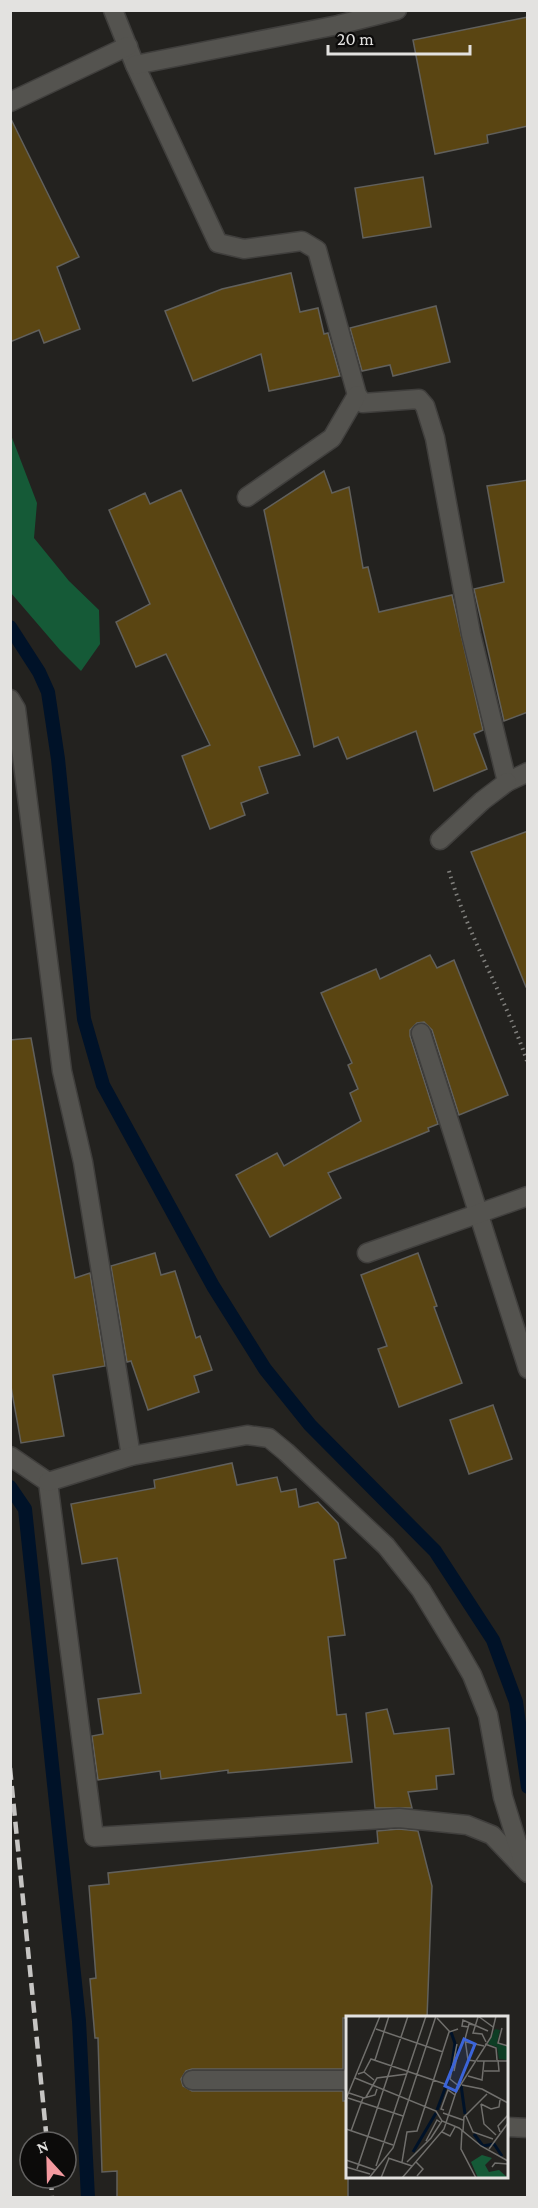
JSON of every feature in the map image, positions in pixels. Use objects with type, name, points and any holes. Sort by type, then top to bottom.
[{"type":"street","points":[[113,10],[135,65],[218,243],[244,249],[302,241],[317,250],[357,395],[363,403],[419,399],[425,406],[435,438],[471,634],[507,782]]},
{"type":"street","points":[[135,65],[338,25],[397,10]]},
{"type":"street","points":[[10,102],[128,46]]},
{"type":"street","points":[[247,497],[332,438],[357,395]]},
{"type":"street","points":[[10,699],[16,709],[62,1071],[83,1162],[131,1456]]},
{"type":"street","points":[[440,840],[482,801],[507,782],[528,772]]},
{"type":"street","points":[[421,1033],[528,1369]]},
{"type":"street","points":[[367,1253],[528,1196]]},
{"type":"street","points":[[48,1482],[131,1456],[247,1435],[269,1438],[386,1546],[421,1590],[472,1675],[488,1715],[503,1797],[526,1872]]},
{"type":"street","points":[[10,1456],[48,1482],[94,1836],[399,1818],[467,1825],[492,1835],[526,1872]]},
{"type":"street","points":[[192,2080],[346,2080]]},
{"type":"street","points":[[508,2127],[528,2128]]},
{"type":"path","points":[[440,840],[456,895],[516,1030],[528,1064]]},
{"type":"green space","points":[[11,435],[37,503],[34,538],[69,581],[99,610],[100,644],[81,671],[11,593]]},
{"type":"building","points":[[528,17],[528,126],[487,135],[488,143],[435,154],[413,40]]},
{"type":"building","points":[[10,117],[79,257],[57,267],[80,329],[44,343],[39,330],[10,342]]},
{"type":"building","points":[[423,177],[431,227],[363,238],[355,188]]},
{"type":"building","points":[[291,273],[300,312],[318,308],[324,334],[328,333],[340,376],[269,391],[261,354],[193,381],[165,311],[222,289]]},
{"type":"building","points":[[436,306],[450,362],[393,376],[390,365],[362,371],[350,328]]},
{"type":"building","points":[[324,471],[332,493],[349,487],[363,568],[368,567],[379,612],[452,595],[483,730],[474,734],[487,769],[434,791],[416,731],[347,759],[338,737],[314,747],[264,510]]},
{"type":"building","points":[[528,480],[528,712],[504,721],[474,589],[504,582],[487,486]]},
{"type":"building","points":[[181,490],[300,755],[259,767],[268,793],[241,803],[245,815],[210,829],[182,756],[210,745],[166,654],[136,667],[116,622],[150,604],[109,510],[145,493],[150,504]]},
{"type":"building","points":[[528,831],[528,987],[526,987],[471,852]]},
{"type":"building","points":[[430,955],[437,968],[454,960],[508,1095],[459,1115],[432,1030],[424,1022],[417,1023],[410,1030],[410,1036],[438,1124],[428,1128],[429,1131],[328,1173],[341,1198],[270,1237],[236,1175],[277,1153],[284,1166],[361,1121],[350,1093],[358,1089],[348,1065],[352,1063],[321,993],[376,969],[380,979]]},
{"type":"building","points":[[31,1038],[75,1278],[90,1273],[105,1366],[53,1375],[64,1436],[21,1443],[10,1381],[10,1040]]},
{"type":"building","points":[[155,1253],[161,1275],[175,1271],[196,1338],[200,1336],[212,1370],[194,1376],[199,1392],[148,1410],[131,1361],[127,1362],[111,1266]]},
{"type":"building","points":[[418,1253],[437,1306],[434,1307],[462,1383],[399,1407],[378,1349],[387,1346],[361,1275]]},
{"type":"building","points":[[493,1405],[512,1459],[469,1474],[450,1420]]},
{"type":"building","points":[[232,1463],[237,1485],[277,1477],[281,1492],[296,1489],[299,1507],[318,1502],[338,1523],[346,1558],[334,1560],[345,1635],[328,1637],[337,1715],[346,1714],[352,1762],[228,1773],[228,1770],[161,1779],[160,1771],[98,1780],[92,1736],[103,1734],[98,1699],[141,1693],[117,1558],[82,1564],[71,1504],[155,1488],[154,1480]]},
{"type":"building","points":[[387,1709],[394,1734],[449,1728],[454,1774],[436,1776],[437,1789],[408,1792],[412,1808],[375,1808],[366,1713]]},
{"type":"building","points":[[399,1829],[418,1831],[432,1886],[427,2016],[346,2016],[343,2018],[343,2069],[192,2069],[186,2071],[181,2079],[183,2086],[192,2091],[343,2091],[343,2101],[346,2101],[348,2198],[117,2198],[117,2171],[102,2172],[98,2038],[95,2038],[90,1979],[96,1978],[89,1886],[109,1884],[108,1873],[378,1843],[377,1831]]},
{"type":"waterway","points":[[10,627],[39,672],[48,692],[58,759],[84,1019],[103,1085],[213,1286],[265,1369],[310,1425],[435,1551],[493,1640],[516,1702],[528,1787]]},
{"type":"waterway","points":[[10,1487],[25,1509],[79,2021],[88,2198]]},
{"type":"railway","points":[[10,1768],[46,2130]]},
{"type":"railway","points":[[52,2190],[52,2198]]}]
